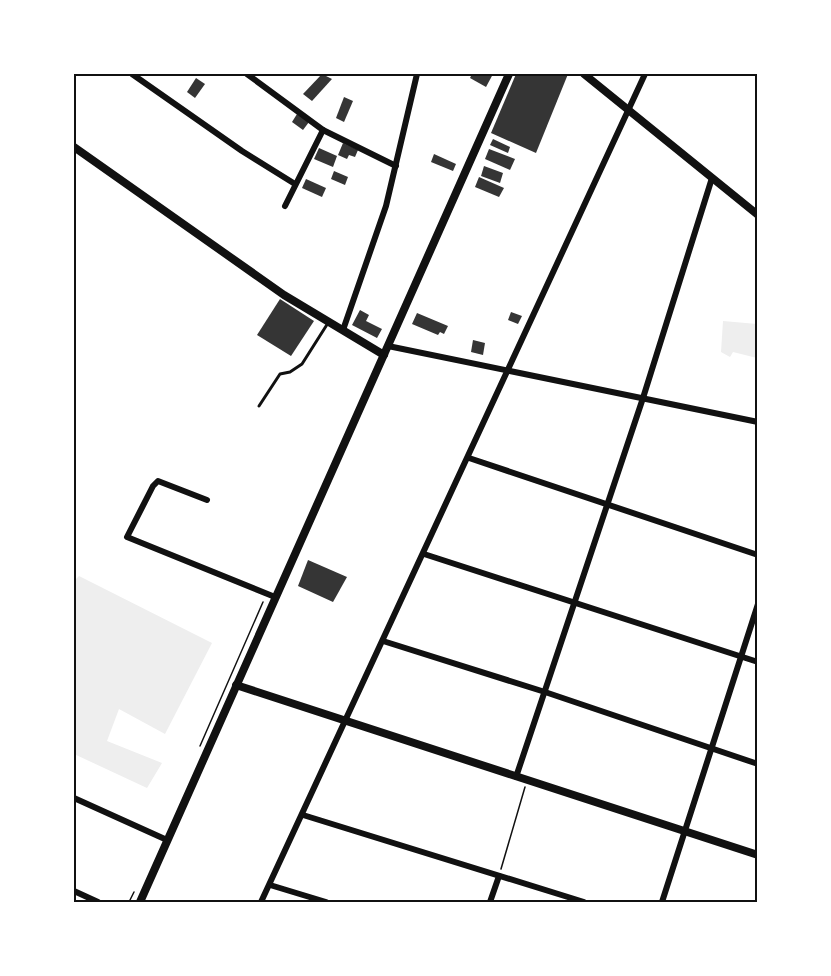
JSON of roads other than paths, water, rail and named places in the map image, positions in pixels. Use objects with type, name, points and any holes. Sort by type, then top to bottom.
[{"type":"street","points":[[132,74],[242,151],[295,184]]},
{"type":"street","points":[[248,74],[323,130],[396,166]]},
{"type":"street","points":[[343,330],[386,206],[417,74]]},
{"type":"street","points":[[140,903],[509,74]]},
{"type":"street","points":[[584,74],[758,214]]},
{"type":"street","points":[[261,903],[645,74]]},
{"type":"street","points":[[285,206],[323,130]]},
{"type":"street","points":[[74,147],[284,295],[384,354]]},
{"type":"street","points":[[516,777],[643,398],[712,178]]},
{"type":"street","points":[[388,346],[758,422]]},
{"type":"street","points":[[469,458],[758,555]]},
{"type":"street","points":[[207,500],[158,481],[153,486],[127,537],[276,597]]},
{"type":"street","points":[[424,554],[758,662]]},
{"type":"street","points":[[662,903],[758,604]]},
{"type":"street","points":[[383,641],[545,692],[758,764]]},
{"type":"street","points":[[236,685],[758,855]]},
{"type":"street","points":[[74,798],[167,840]]},
{"type":"street","points":[[303,815],[584,903]]},
{"type":"street","points":[[490,903],[499,876]]},
{"type":"street","points":[[270,885],[326,903]]},
{"type":"street","points":[[74,891],[98,903]]},
{"type":"lane","points":[[259,406],[280,374],[290,372],[302,364],[329,321]]}]
